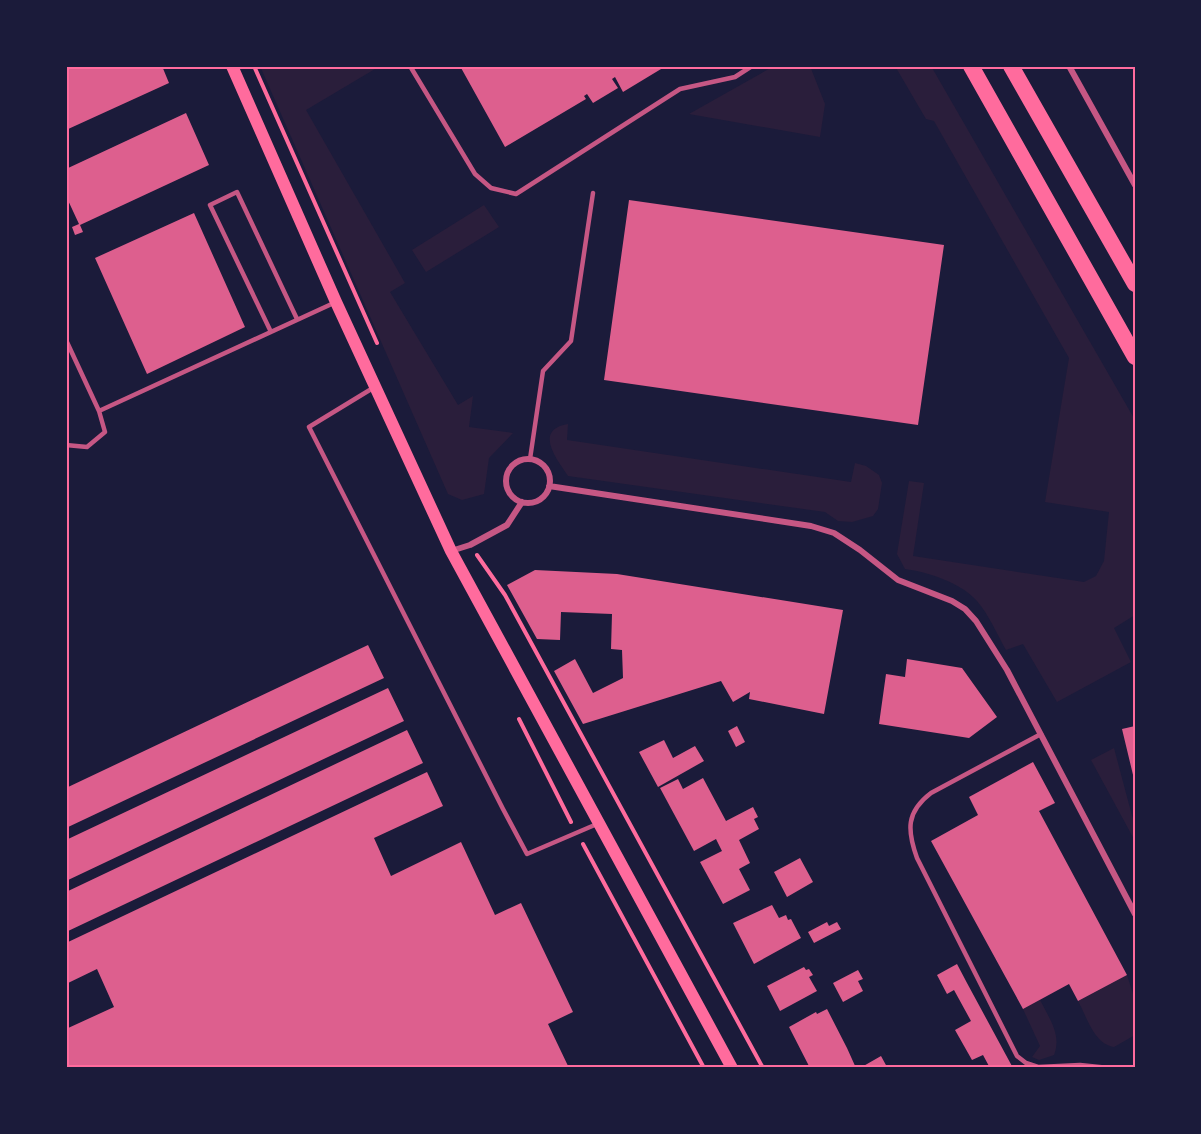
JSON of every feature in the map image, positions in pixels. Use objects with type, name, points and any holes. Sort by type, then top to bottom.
[{"type":"highway","points":[[971,66],[1135,357]]},
{"type":"highway","points":[[1011,66],[1135,284]]},
{"type":"main road","points":[[232,66],[336,302],[452,551],[732,1068]]},
{"type":"street","points":[[1069,66],[1135,185]]},
{"type":"street","points":[[530,459],[543,465],[548,471],[549,486],[542,498],[536,502],[522,502],[510,494],[507,488],[507,473],[516,462],[530,459]]},
{"type":"street","points":[[549,486],[811,526],[834,533],[860,550],[897,580],[952,601],[965,609],[976,621],[1007,670],[1135,914]]},
{"type":"street","points":[[452,551],[470,545],[507,525],[522,502]]},
{"type":"lane","points":[[410,66],[475,174],[491,188],[516,194],[680,89],[735,77],[752,66]]},
{"type":"lane","points":[[271,332],[210,205],[237,192],[297,319]]},
{"type":"lane","points":[[530,459],[543,371],[572,341],[593,193]]},
{"type":"lane","points":[[99,411],[336,302]]},
{"type":"lane","points":[[66,340],[99,411],[105,432],[87,447],[66,445]]},
{"type":"lane","points":[[375,387],[309,427],[503,809],[527,854],[599,823]]},
{"type":"lane","points":[[1041,734],[931,793],[919,802],[911,815],[910,839],[922,869],[1017,1056],[1026,1063],[1038,1067],[1080,1065],[1109,1068]]},
{"type":"path","points":[[254,66],[381,351]]},
{"type":"path","points":[[470,545],[505,595],[763,1068]]},
{"type":"shaded area","points":[[260,66],[380,66],[306,110],[405,283],[390,292],[458,405],[473,396],[469,427],[513,433],[489,458],[484,494],[462,500],[448,494]]},
{"type":"shaded area","points":[[774,66],[810,66],[825,104],[820,137],[689,114]]},
{"type":"shaded area","points":[[895,66],[931,66],[1135,420],[1135,615],[1114,628],[1131,662],[1057,702],[1023,644],[1006,650],[977,601],[944,579],[905,569],[897,554],[909,481],[924,483],[913,556],[1084,582],[1096,576],[1104,561],[1109,512],[1045,502],[1069,358],[934,121],[926,119]]},
{"type":"shaded area","points":[[484,205],[499,227],[426,272],[412,250]]},
{"type":"shaded area","points":[[568,424],[567,440],[851,482],[855,463],[866,466],[879,475],[882,483],[878,509],[873,516],[852,522],[838,521],[825,512],[568,476],[554,454],[550,439],[552,432],[558,427]]},
{"type":"shaded area","points":[[1114,748],[1135,827],[1135,841],[1091,760]]},
{"type":"shaded area","points":[[1127,975],[1135,1000],[1135,1035],[1114,1047],[1101,1041],[1096,1035],[1078,1001]]},
{"type":"shaded area","points":[[1040,1000],[1053,1027],[1056,1048],[1054,1055],[1039,1060],[1032,1057],[1040,1046],[1023,1009]]},
{"type":"building","points":[[66,66],[162,66],[169,83],[66,130]]},
{"type":"building","points":[[460,66],[666,66],[623,92],[615,77],[612,79],[618,88],[593,103],[587,94],[584,96],[586,99],[505,147]]},
{"type":"building","points":[[186,113],[209,165],[80,225],[83,232],[75,235],[72,227],[79,224],[66,196],[66,169]]},
{"type":"building","points":[[629,200],[944,245],[918,425],[604,380]]},
{"type":"building","points":[[194,213],[245,327],[147,374],[95,258]]},
{"type":"building","points":[[535,570],[617,574],[843,610],[824,714],[749,699],[750,692],[733,702],[721,681],[583,724],[554,671],[575,659],[593,693],[623,678],[622,650],[611,649],[612,614],[561,612],[560,640],[537,639],[507,585]]},
{"type":"building","points":[[368,645],[384,678],[66,828],[66,788]]},
{"type":"building","points":[[907,659],[962,668],[997,717],[969,738],[879,724],[886,674],[905,677]]},
{"type":"building","points":[[388,688],[404,721],[66,881],[66,840]]},
{"type":"building","points":[[737,726],[745,742],[736,747],[728,731]]},
{"type":"building","points":[[1135,726],[1135,779],[1134,779],[1122,729]]},
{"type":"building","points":[[407,730],[423,763],[66,932],[66,892]]},
{"type":"building","points":[[664,740],[673,758],[695,746],[704,761],[658,787],[639,752]]},
{"type":"building","points":[[1033,762],[1055,803],[1039,811],[1127,975],[1078,1001],[1069,984],[1023,1009],[931,841],[978,815],[969,797]]},
{"type":"building","points":[[427,772],[443,806],[374,838],[391,876],[461,842],[495,915],[521,903],[573,1012],[548,1024],[569,1068],[66,1068],[66,1029],[114,1007],[97,969],[66,984],[66,943]]},
{"type":"building","points":[[703,778],[726,821],[753,807],[758,817],[754,819],[759,829],[739,840],[750,863],[739,869],[750,890],[723,904],[700,862],[722,851],[716,839],[694,851],[660,788],[678,779],[683,789]]},
{"type":"building","points":[[800,858],[813,882],[787,897],[774,872]]},
{"type":"building","points":[[772,905],[779,918],[786,915],[788,920],[791,919],[801,938],[754,964],[733,923]]},
{"type":"building","points":[[827,922],[829,926],[837,922],[841,929],[814,943],[808,932]]},
{"type":"building","points":[[957,964],[1013,1068],[990,1068],[983,1055],[972,1060],[955,1030],[971,1021],[954,990],[947,994],[937,975]]},
{"type":"building","points":[[804,967],[806,970],[809,969],[813,975],[809,977],[817,991],[780,1011],[767,986]]},
{"type":"building","points":[[858,970],[863,979],[858,981],[863,991],[843,1002],[833,983]]},
{"type":"building","points":[[827,1009],[856,1068],[810,1068],[789,1027],[816,1012],[817,1014]]},
{"type":"building","points":[[881,1056],[887,1067],[860,1068]]}]
